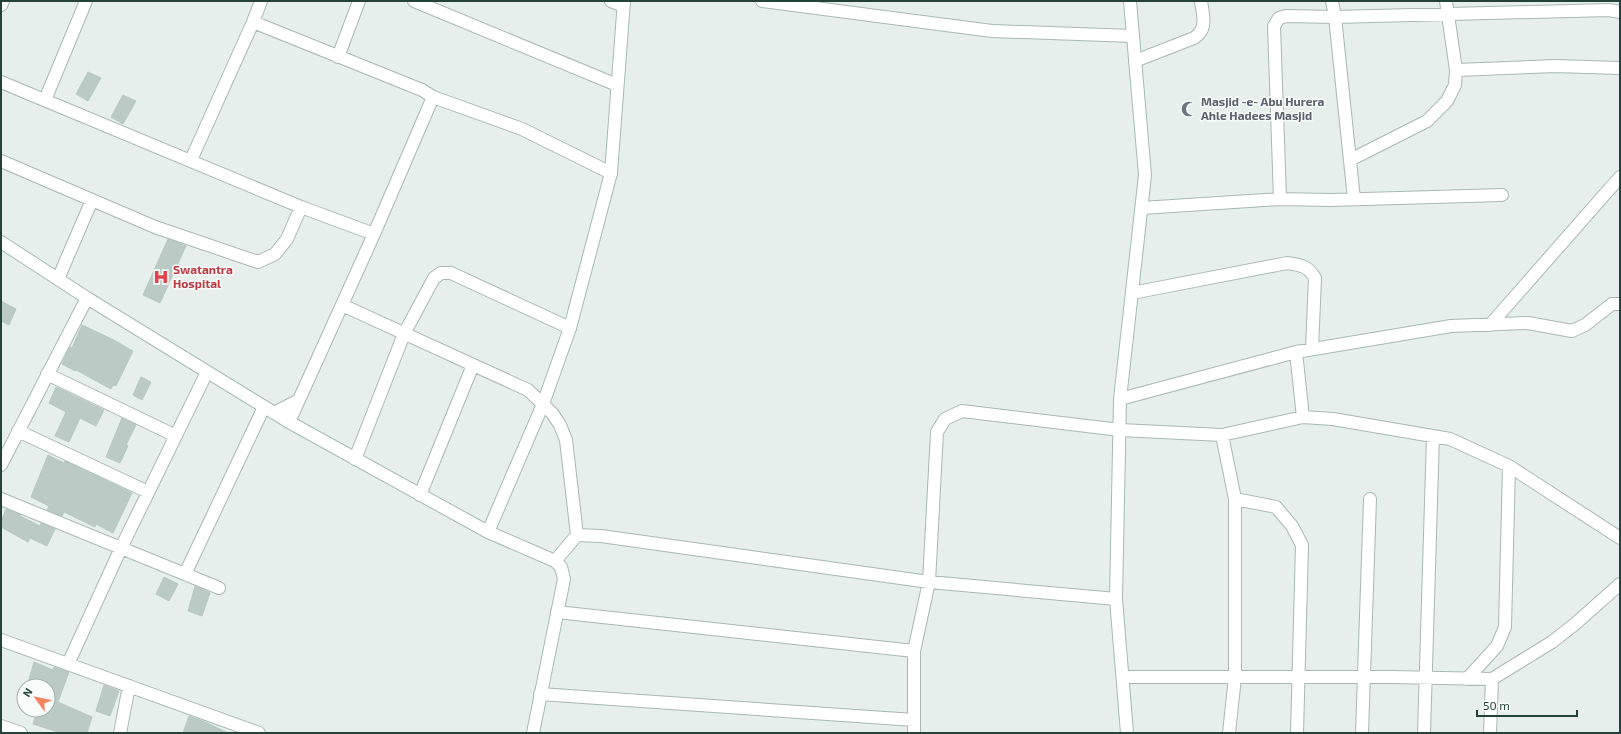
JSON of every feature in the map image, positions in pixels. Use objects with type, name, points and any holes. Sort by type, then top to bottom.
[{"type":"street","points":[[1,5],[3,1]]},
{"type":"street","points":[[46,100],[86,1]]},
{"type":"street","points":[[191,160],[261,1]]},
{"type":"street","points":[[338,57],[359,1]]},
{"type":"street","points":[[414,1],[617,85]]},
{"type":"street","points":[[488,532],[542,404],[570,328],[611,173],[624,4],[611,1]]},
{"type":"street","points":[[762,1],[992,31],[1133,36]]},
{"type":"street","points":[[1128,733],[1116,599],[1120,399],[1145,175],[1130,1]]},
{"type":"street","points":[[1135,60],[1194,38],[1200,34],[1203,28],[1201,1]]},
{"type":"street","points":[[1332,1],[1335,17],[1354,199]]},
{"type":"street","points":[[1350,160],[1427,121],[1447,101],[1455,85],[1456,70],[1446,1]]},
{"type":"street","points":[[1280,199],[1274,26],[1279,18],[1286,16],[1335,17],[1447,15],[1609,10],[1620,12]]},
{"type":"street","points":[[253,22],[422,90],[433,96],[522,129],[611,173]]},
{"type":"street","points":[[1456,70],[1555,66],[1620,68]]},
{"type":"street","points":[[1,82],[302,206],[374,234]]},
{"type":"street","points":[[289,422],[374,234],[433,96]]},
{"type":"street","points":[[1,161],[155,227],[258,262],[275,254],[287,239],[302,206]]},
{"type":"street","points":[[1490,325],[1620,177]]},
{"type":"street","points":[[1142,208],[1280,199],[1354,199],[1502,194]]},
{"type":"street","points":[[58,279],[92,200]]},
{"type":"street","points":[[1,242],[87,298],[289,422],[488,532],[555,561],[561,567],[564,579],[533,733]]},
{"type":"street","points":[[1132,293],[1287,263],[1299,264],[1310,270],[1316,278],[1312,349]]},
{"type":"street","points":[[355,459],[404,334],[434,278],[441,273],[451,273],[570,328]]},
{"type":"street","points":[[1,465],[87,298]]},
{"type":"street","points":[[1120,399],[1296,352],[1451,326],[1528,323],[1572,331],[1585,325],[1612,304],[1620,304]]},
{"type":"street","points":[[342,305],[528,390],[552,413],[560,425],[566,440],[577,535],[555,561]]},
{"type":"street","points":[[1296,352],[1303,417]]},
{"type":"street","points":[[420,495],[473,365]]},
{"type":"street","points":[[68,664],[121,548],[207,372]]},
{"type":"street","points":[[47,374],[176,436]]},
{"type":"street","points":[[185,574],[269,410],[298,400]]},
{"type":"street","points":[[914,733],[914,651],[929,582],[937,432],[945,419],[962,411],[1120,430],[1222,435],[1303,417],[1333,419],[1450,439],[1509,466],[1620,538]]},
{"type":"street","points":[[18,431],[148,492]]},
{"type":"street","points":[[1222,435],[1235,499],[1235,677],[1229,733]]},
{"type":"street","points":[[1424,733],[1427,678],[1433,436]]},
{"type":"street","points":[[1467,679],[1496,646],[1505,627],[1509,466]]},
{"type":"street","points":[[1,499],[218,588]]},
{"type":"street","points":[[1235,499],[1276,507],[1292,526],[1302,545],[1297,733]]},
{"type":"street","points":[[1362,733],[1370,499]]},
{"type":"street","points":[[577,535],[601,536],[929,582],[1116,599]]},
{"type":"street","points":[[1124,678],[1365,677],[1492,679],[1552,642],[1575,624],[1620,584]]},
{"type":"street","points":[[557,612],[914,651]]},
{"type":"street","points":[[1,640],[259,733]]},
{"type":"street","points":[[1490,733],[1492,679]]},
{"type":"street","points":[[120,733],[129,686]]},
{"type":"street","points":[[540,694],[914,720]]},
{"type":"street","points":[[1,726],[21,733]]},
{"type":"building","points":[[88,72],[101,78],[88,101],[76,94]]},
{"type":"building","points":[[123,95],[136,101],[123,124],[111,117]]},
{"type":"building","points":[[168,239],[186,246],[160,303],[143,295]]},
{"type":"building","points":[[1,301],[16,309],[9,325],[1,321]]},
{"type":"building","points":[[82,325],[133,351],[116,386],[113,385],[111,389],[62,364],[70,347],[72,348]]},
{"type":"building","points":[[141,377],[151,382],[142,400],[133,395]]},
{"type":"building","points":[[56,387],[104,410],[96,426],[80,418],[69,442],[55,436],[66,412],[49,403]]},
{"type":"building","points":[[122,418],[136,425],[126,445],[128,446],[120,463],[106,457]]},
{"type":"building","points":[[48,455],[64,463],[65,461],[132,493],[113,533],[96,524],[95,527],[64,512],[62,516],[47,510],[49,506],[31,497]]},
{"type":"building","points":[[6,509],[21,515],[20,516],[40,526],[41,523],[55,529],[47,546],[30,538],[28,542],[1,527],[1,521]]},
{"type":"building","points":[[164,577],[178,584],[169,601],[156,594]]},
{"type":"building","points":[[195,586],[210,593],[202,616],[188,611]]},
{"type":"building","points":[[34,662],[53,670],[54,667],[69,672],[58,702],[92,717],[87,733],[61,733],[33,724],[35,718],[56,718],[56,678],[29,678]]},
{"type":"building","points":[[104,685],[119,691],[110,716],[96,711]]},
{"type":"building","points":[[189,716],[203,721],[228,733],[183,733]]},
{"type":"place","name":"Masjid -e- Abu Hurera Ahle Hadees Masjid","points":[[1189,109]]},
{"type":"place","name":"Swatantra Hospital","points":[[161,277]]}]
